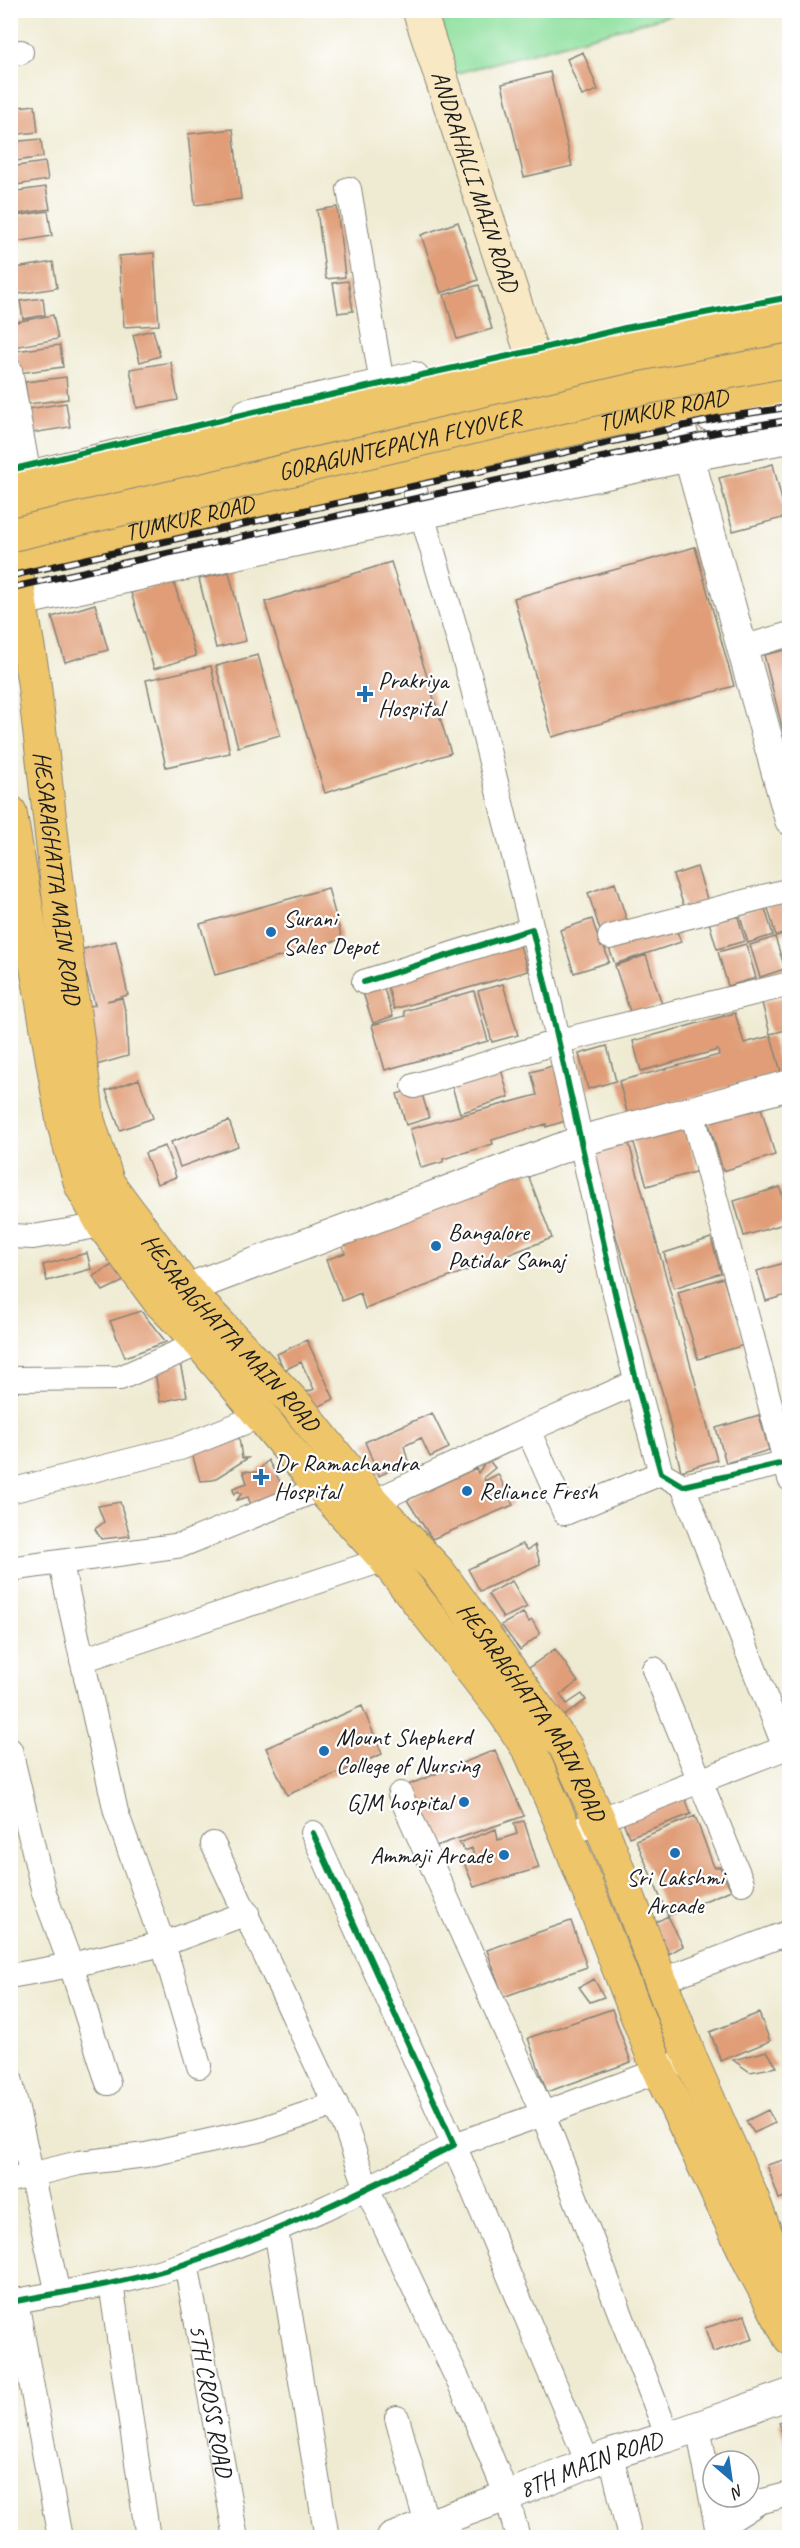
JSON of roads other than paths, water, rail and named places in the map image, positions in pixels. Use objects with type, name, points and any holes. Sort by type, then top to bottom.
[{"type":"main road","name":"ANDRAHALLI MAIN ROAD","points":[[418,10],[531,351]]},
{"type":"main road","points":[[16,472],[126,454],[335,412],[631,342],[789,312]]},
{"type":"main road","name":"GORAGUNTEPALYA FLYOVER","points":[[10,511],[640,364],[789,336]]},
{"type":"main road","name":"GORAGUNTEPALYA FLYOVER","points":[[13,572],[633,390],[789,360]]},
{"type":"main road","name":"TUMKUR ROAD","points":[[13,572],[687,404],[789,385]]},
{"type":"main road","name":"HESARAGHATTA MAIN ROAD","points":[[10,520],[13,572],[34,682],[88,1120],[108,1183],[186,1288],[297,1406],[373,1502],[438,1572],[565,1746],[599,1820],[691,2060],[785,2265]]},
{"type":"main road","name":"HESARAGHATTA MAIN ROAD","points":[[10,812],[63,1122],[81,1185],[103,1225],[159,1300],[200,1343],[321,1488],[385,1559],[504,1712],[531,1754],[567,1836],[658,2070],[789,2338]]},
{"type":"street","points":[[349,189],[382,384]]},
{"type":"street","points":[[10,370],[16,472],[625,328],[789,297]]},
{"type":"street","points":[[567,1836],[599,1820],[699,1780],[788,1751],[683,1486],[661,1473],[635,1383],[560,1041],[471,685],[409,473],[679,421],[789,403]]},
{"type":"street","points":[[679,421],[789,820]]},
{"type":"street","points":[[13,572],[421,514],[689,456],[789,438]]},
{"type":"street","points":[[742,648],[789,634]]},
{"type":"street","points":[[610,938],[789,890]]},
{"type":"street","points":[[364,982],[532,929]]},
{"type":"street","points":[[414,1086],[560,1041],[789,984]]},
{"type":"street","points":[[186,1288],[580,1140],[789,1084]]},
{"type":"street","points":[[683,1486],[787,1471],[692,1111]]},
{"type":"street","points":[[10,1236],[33,1237],[103,1225]]},
{"type":"street","points":[[10,1379],[120,1378],[200,1343]]},
{"type":"street","points":[[373,1502],[635,1383]]},
{"type":"street","points":[[10,1491],[180,1448],[261,1416]]},
{"type":"street","points":[[528,1430],[564,1513],[661,1473]]},
{"type":"street","points":[[10,1569],[61,1564],[182,1545],[321,1488]]},
{"type":"street","points":[[82,1660],[385,1559]]},
{"type":"street","points":[[61,1564],[116,1812],[163,1944],[199,2066]]},
{"type":"street","points":[[654,1669],[742,1883]]},
{"type":"street","points":[[10,1750],[44,1893],[71,1965],[108,2084]]},
{"type":"street","points":[[400,1794],[543,2114],[668,2437]]},
{"type":"street","points":[[313,1833],[599,2458],[630,2538]]},
{"type":"street","points":[[213,1844],[336,2104],[367,2189],[468,2401],[507,2496],[518,2538]]},
{"type":"street","points":[[10,1976],[163,1944],[247,1913]]},
{"type":"street","points":[[660,1981],[789,1932]]},
{"type":"street","points":[[60,2538],[14,2302],[111,2283],[186,2263],[276,2230],[367,2189],[454,2145],[691,2060]]},
{"type":"street","points":[[10,2078],[21,2178],[58,2294]]},
{"type":"street","points":[[21,2178],[79,2163],[146,2155],[259,2130],[336,2104]]},
{"type":"street","points":[[276,2230],[327,2538]]},
{"type":"street","name":"5TH CROSS ROAD","points":[[186,2263],[236,2538]]},
{"type":"street","points":[[111,2283],[148,2538]]},
{"type":"street","name":"8TH MAIN ROAD","points":[[410,2533],[599,2458],[668,2437],[789,2394]]},
{"type":"street","points":[[397,2418],[410,2533]]},
{"type":"street","points":[[698,2426],[718,2533],[759,2502],[789,2494]]},
{"type":"railway","points":[[10,576],[719,418],[790,407]]},
{"type":"railway","points":[[10,588],[722,431],[790,420]]},
{"type":"place","name":"Prakriya Hospital","points":[[365,694]]},
{"type":"place","name":"Surani Sales Depot","points":[[271,932]]},
{"type":"place","name":"Bangalore Patidar Samaj","points":[[436,1246]]},
{"type":"place","name":"Dr Ramachandra Hospital","points":[[261,1477]]},
{"type":"place","name":"Reliance Fresh","points":[[467,1491]]},
{"type":"place","name":"Mount Shepherd College of Nursing","points":[[324,1751]]},
{"type":"place","name":"GJM hospital","points":[[464,1802]]},
{"type":"place","name":"Sri Lakshmi Arcade","points":[[675,1853]]},
{"type":"place","name":"Ammaji Arcade","points":[[504,1855]]}]
